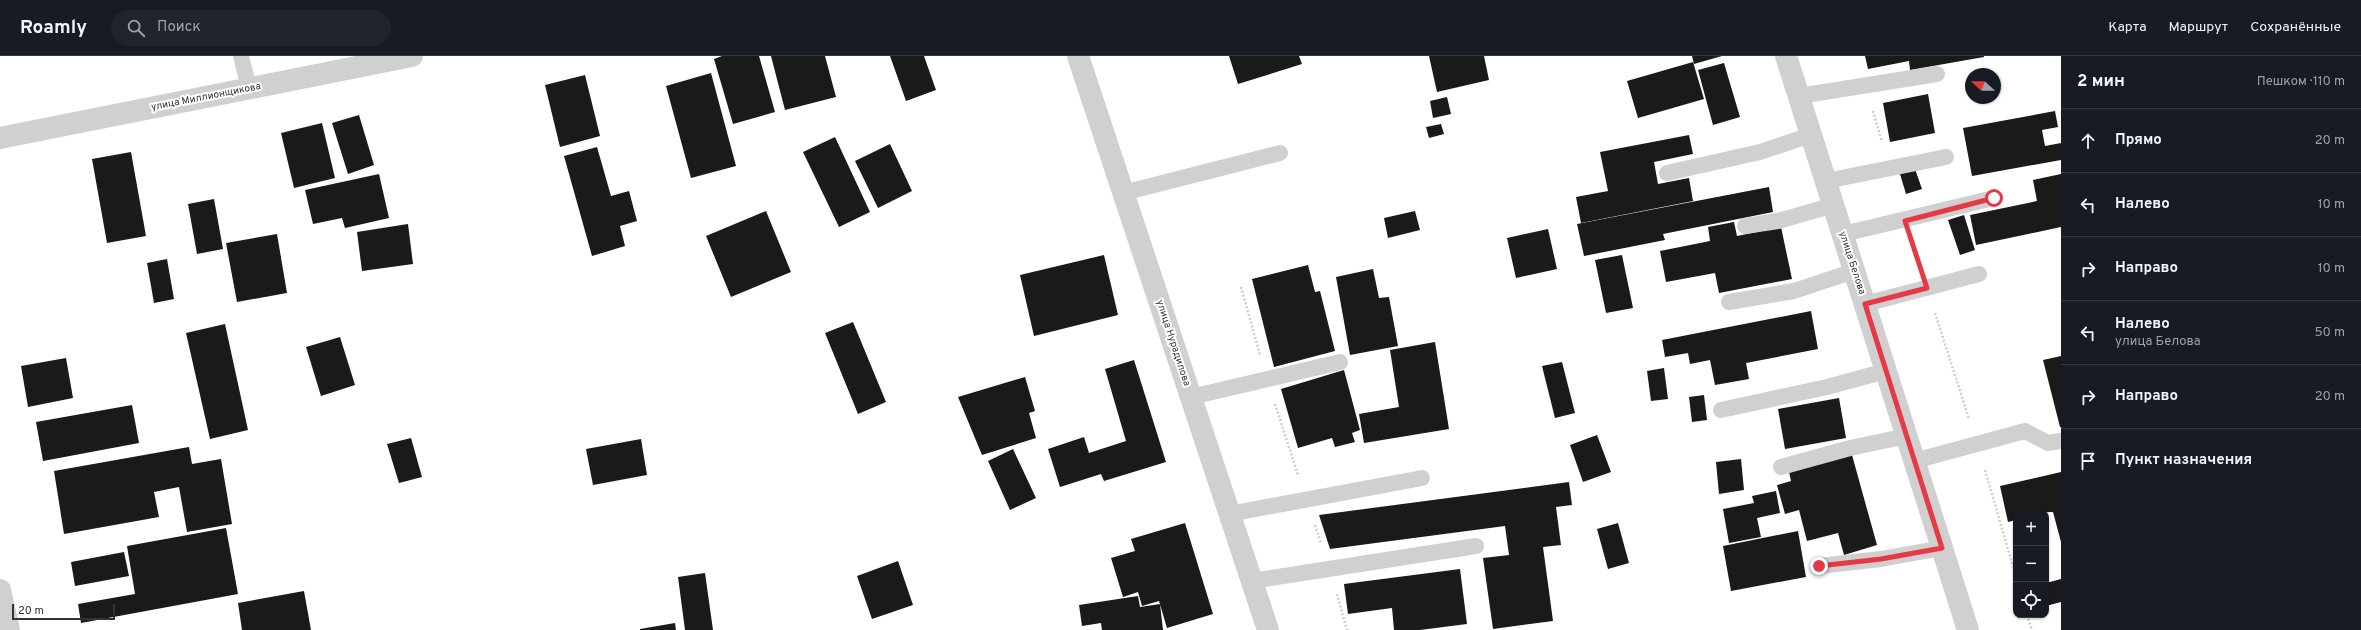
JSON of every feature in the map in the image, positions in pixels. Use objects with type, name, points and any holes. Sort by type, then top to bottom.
[{"type":"street","name":"улица Миллионщикова","points":[[0,138],[412,56]]},
{"type":"street","name":"улица Нурадилова","points":[[1078,56],[1268,630]]},
{"type":"street","name":"улица Белова","points":[[1786,56],[1968,630]]},
{"type":"street","points":[[0,590],[9,630]]},
{"type":"lane","points":[[241,56],[249,88]]},
{"type":"lane","points":[[1799,96],[1937,74]]},
{"type":"lane","points":[[1667,173],[1760,152],[1811,135]]},
{"type":"lane","points":[[1123,193],[1280,153]]},
{"type":"lane","points":[[1826,181],[1946,156]]},
{"type":"lane","points":[[1843,234],[1905,221],[1994,198]]},
{"type":"lane","points":[[1745,226],[1778,221],[1834,205]]},
{"type":"lane","points":[[1729,302],[1794,291],[1854,270]]},
{"type":"lane","points":[[1865,304],[1979,274]]},
{"type":"lane","points":[[1191,397],[1340,362]]},
{"type":"lane","points":[[1721,410],[1827,387],[1886,370]]},
{"type":"lane","points":[[1914,461],[2026,431],[2048,443],[2061,441]]},
{"type":"lane","points":[[1781,466],[1907,436]]},
{"type":"lane","points":[[1229,514],[1422,478]]},
{"type":"lane","points":[[1252,581],[1476,546]]},
{"type":"lane","points":[[1819,566],[1881,559],[1942,548]]},
{"type":"path","points":[[1866,85],[1889,167]]},
{"type":"path","points":[[1905,221],[1977,444],[2013,567]]},
{"type":"path","points":[[1241,288],[1267,380],[1305,499],[1330,568],[1347,630]]},
{"type":"path","points":[[2028,618],[2032,630]]},
{"type":"building","points":[[722,56],[759,56],[775,112],[733,124],[714,59]]},
{"type":"building","points":[[771,56],[825,56],[836,97],[785,110]]},
{"type":"building","points":[[890,56],[924,56],[936,90],[906,101]]},
{"type":"building","points":[[1229,56],[1299,56],[1302,64],[1238,84]]},
{"type":"building","points":[[1429,56],[1484,56],[1489,80],[1437,92]]},
{"type":"building","points":[[1692,56],[1722,56],[1694,64]]},
{"type":"building","points":[[1865,56],[1984,57],[1910,70],[1909,61],[1868,69]]},
{"type":"building","points":[[1693,62],[1704,99],[1638,118],[1627,81]]},
{"type":"building","points":[[1724,63],[1740,117],[1713,125],[1698,70]]},
{"type":"building","points":[[711,73],[736,166],[691,178],[666,86]]},
{"type":"building","points":[[585,75],[600,136],[560,147],[545,85]]},
{"type":"building","points":[[1928,94],[1935,133],[1890,142],[1883,103]]},
{"type":"building","points":[[1447,97],[1451,114],[1433,118],[1430,101]]},
{"type":"building","points":[[2055,111],[2058,127],[2042,130],[2045,146],[2061,143],[2061,160],[1972,176],[1963,128]]},
{"type":"building","points":[[359,115],[374,165],[348,174],[332,123]]},
{"type":"building","points":[[322,123],[335,178],[294,188],[281,133]]},
{"type":"building","points":[[1441,124],[1444,134],[1429,138],[1426,127]]},
{"type":"building","points":[[1689,135],[1693,154],[1654,162],[1658,184],[1689,178],[1693,201],[1581,223],[1576,197],[1608,191],[1600,152]]},
{"type":"building","points":[[835,137],[870,212],[839,227],[803,152]]},
{"type":"building","points":[[890,144],[912,191],[878,208],[855,161]]},
{"type":"building","points":[[597,147],[611,196],[629,191],[637,221],[620,226],[625,246],[592,256],[564,156]]},
{"type":"building","points":[[131,152],[146,236],[107,243],[92,159]]},
{"type":"building","points":[[1915,169],[1922,189],[1906,194],[1900,174]]},
{"type":"building","points":[[379,174],[389,218],[345,228],[342,218],[313,224],[305,190]]},
{"type":"building","points":[[2061,174],[2061,227],[1976,245],[1970,215],[2037,201],[2033,180]]},
{"type":"building","points":[[1769,187],[1773,212],[1663,234],[1665,240],[1584,256],[1577,224]]},
{"type":"building","points":[[214,199],[223,249],[197,254],[188,204]]},
{"type":"building","points":[[766,211],[791,272],[731,297],[706,236]]},
{"type":"building","points":[[1415,211],[1420,230],[1388,238],[1384,218]]},
{"type":"building","points":[[1964,215],[1975,250],[1960,255],[1948,220]]},
{"type":"building","points":[[1734,222],[1737,236],[1781,227],[1792,279],[1719,293],[1715,273],[1666,282],[1660,251],[1710,241],[1708,227]]},
{"type":"building","points":[[408,224],[413,264],[362,271],[357,232]]},
{"type":"building","points":[[1548,229],[1557,269],[1516,278],[1507,238]]},
{"type":"building","points":[[277,234],[287,293],[237,302],[226,243]]},
{"type":"building","points":[[1104,255],[1118,315],[1034,336],[1020,275]]},
{"type":"building","points":[[1622,255],[1633,308],[1606,313],[1595,260]]},
{"type":"building","points":[[167,259],[174,299],[154,303],[147,263]]},
{"type":"building","points":[[1308,265],[1315,292],[1320,291],[1335,351],[1274,367],[1252,279]]},
{"type":"building","points":[[1373,269],[1379,298],[1389,297],[1398,346],[1350,355],[1336,277]]},
{"type":"building","points":[[1811,311],[1818,349],[1746,363],[1749,379],[1715,385],[1710,360],[1690,364],[1688,353],[1665,357],[1662,340]]},
{"type":"building","points":[[853,322],[886,402],[858,414],[825,333]]},
{"type":"building","points":[[225,324],[248,430],[210,439],[186,333]]},
{"type":"building","points":[[340,337],[355,385],[321,396],[306,347]]},
{"type":"building","points":[[1435,342],[1449,429],[1364,443],[1359,414],[1399,407],[1390,350]]},
{"type":"building","points":[[2061,356],[2061,427],[2060,427],[2043,360]]},
{"type":"building","points":[[66,358],[73,398],[28,407],[21,366]]},
{"type":"building","points":[[1134,360],[1166,462],[1104,481],[1101,474],[1060,487],[1048,449],[1084,437],[1089,453],[1126,441],[1105,369]]},
{"type":"building","points":[[1562,362],[1575,413],[1555,418],[1542,366]]},
{"type":"building","points":[[1664,368],[1668,399],[1651,401],[1647,371]]},
{"type":"building","points":[[1344,370],[1360,430],[1352,433],[1355,442],[1335,447],[1332,438],[1298,448],[1281,389]]},
{"type":"building","points":[[1025,377],[1035,411],[1029,413],[1036,438],[982,455],[958,397]]},
{"type":"building","points":[[1704,395],[1707,420],[1692,422],[1689,397]]},
{"type":"building","points":[[1839,398],[1846,438],[1785,449],[1778,409]]},
{"type":"building","points":[[132,405],[139,443],[43,461],[36,422]]},
{"type":"building","points":[[1597,435],[1611,472],[1583,482],[1570,445]]},
{"type":"building","points":[[411,438],[422,477],[399,483],[387,444]]},
{"type":"building","points":[[641,439],[647,475],[593,485],[586,449]]},
{"type":"building","points":[[189,447],[192,464],[221,459],[232,524],[187,532],[179,487],[154,492],[159,517],[64,534],[54,471]]},
{"type":"building","points":[[1013,449],[1036,498],[1010,510],[988,461]]},
{"type":"building","points":[[1852,455],[1877,545],[1844,555],[1838,533],[1807,541],[1799,510],[1785,514],[1777,485],[1791,481],[1789,472]]},
{"type":"building","points":[[1741,459],[1744,490],[1719,494],[1716,462]]},
{"type":"building","points":[[2061,472],[2061,542],[2053,512],[2049,512],[2049,510],[2013,510],[2013,521],[2008,522],[2000,486]]},
{"type":"building","points":[[1569,482],[1572,505],[1556,507],[1561,545],[1543,547],[1553,621],[1493,629],[1483,558],[1509,555],[1505,526],[1330,549],[1319,515]]},
{"type":"building","points":[[1776,491],[1780,513],[1757,518],[1761,537],[1729,543],[1723,509],[1754,503],[1752,496]]},
{"type":"building","points":[[1185,523],[1213,614],[1167,628],[1159,601],[1142,606],[1138,592],[1123,597],[1111,558],[1135,551],[1131,539]]},
{"type":"building","points":[[1618,523],[1629,563],[1608,569],[1597,529]]},
{"type":"building","points":[[226,528],[238,594],[81,623],[78,604],[135,594],[127,546]]},
{"type":"building","points":[[1798,531],[1806,577],[1731,591],[1723,546]]},
{"type":"building","points":[[124,552],[129,576],[75,586],[71,562]]},
{"type":"building","points":[[898,561],[913,605],[872,619],[857,576]]},
{"type":"building","points":[[1460,569],[1467,624],[1420,630],[1394,630],[1392,608],[1348,614],[1344,584]]},
{"type":"building","points":[[705,573],[713,630],[685,630],[678,577]]},
{"type":"building","points":[[2061,579],[2061,602],[2049,605],[2049,582]]},
{"type":"building","points":[[304,591],[311,630],[242,630],[238,603]]},
{"type":"building","points":[[1138,596],[1140,607],[1160,604],[1163,630],[1102,630],[1101,623],[1082,626],[1079,605]]},
{"type":"building","points":[[675,623],[676,630],[640,630],[640,629]]},
{"type":"route","points":[[1819,566],[1881,559],[1942,548],[1865,304],[1927,288],[1905,221],[1994,198]]}]
